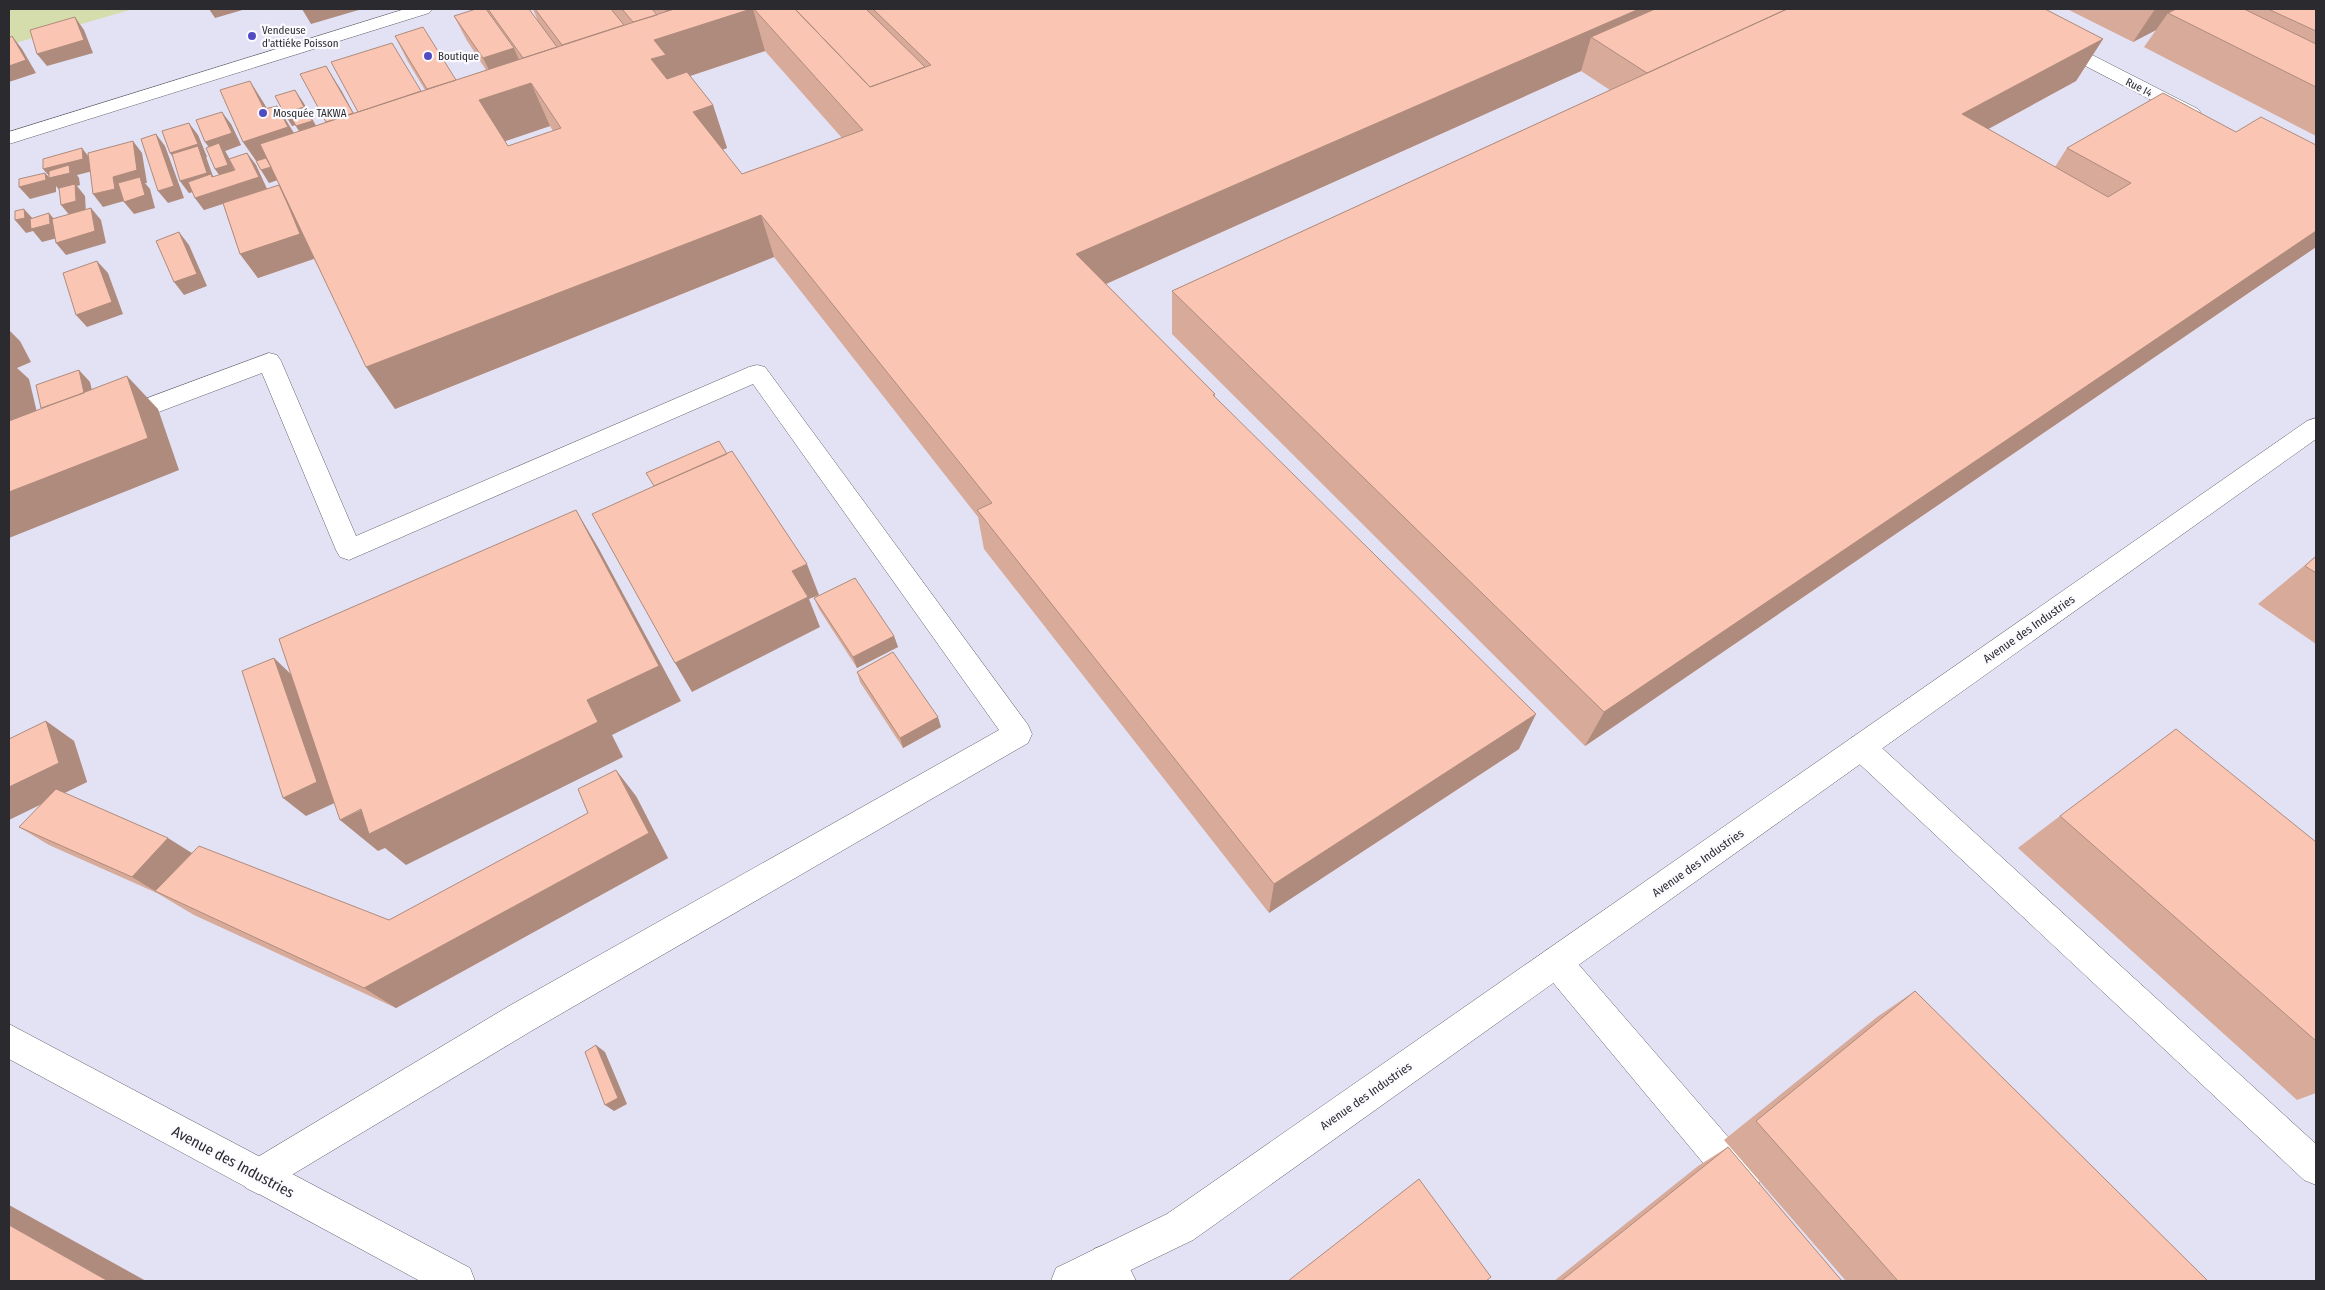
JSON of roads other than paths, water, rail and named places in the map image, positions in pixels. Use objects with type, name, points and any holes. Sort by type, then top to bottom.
[{"type":"street","points":[[9,138],[423,9]]},
{"type":"street","name":"Rue I4","points":[[1989,9],[2210,123]]},
{"type":"street","points":[[92,428],[269,361],[349,550],[757,373],[1018,734],[521,1018],[258,1176]]},
{"type":"street","name":"Avenue des Industries","points":[[1069,1281],[1112,1272],[1180,1227],[2316,427]]},
{"type":"street","points":[[1861,747],[2316,1168]]},
{"type":"street","points":[[1556,962],[1764,1207]]},
{"type":"street","name":"Avenue des Industries","points":[[9,1041],[457,1281]]},
{"type":"place","name":"Vendeuse d'attiéke Poisson","points":[[252,36]]},
{"type":"place","name":"Boutique","points":[[428,56]]},
{"type":"place","name":"Mosquée TAKWA","points":[[263,113]]}]
